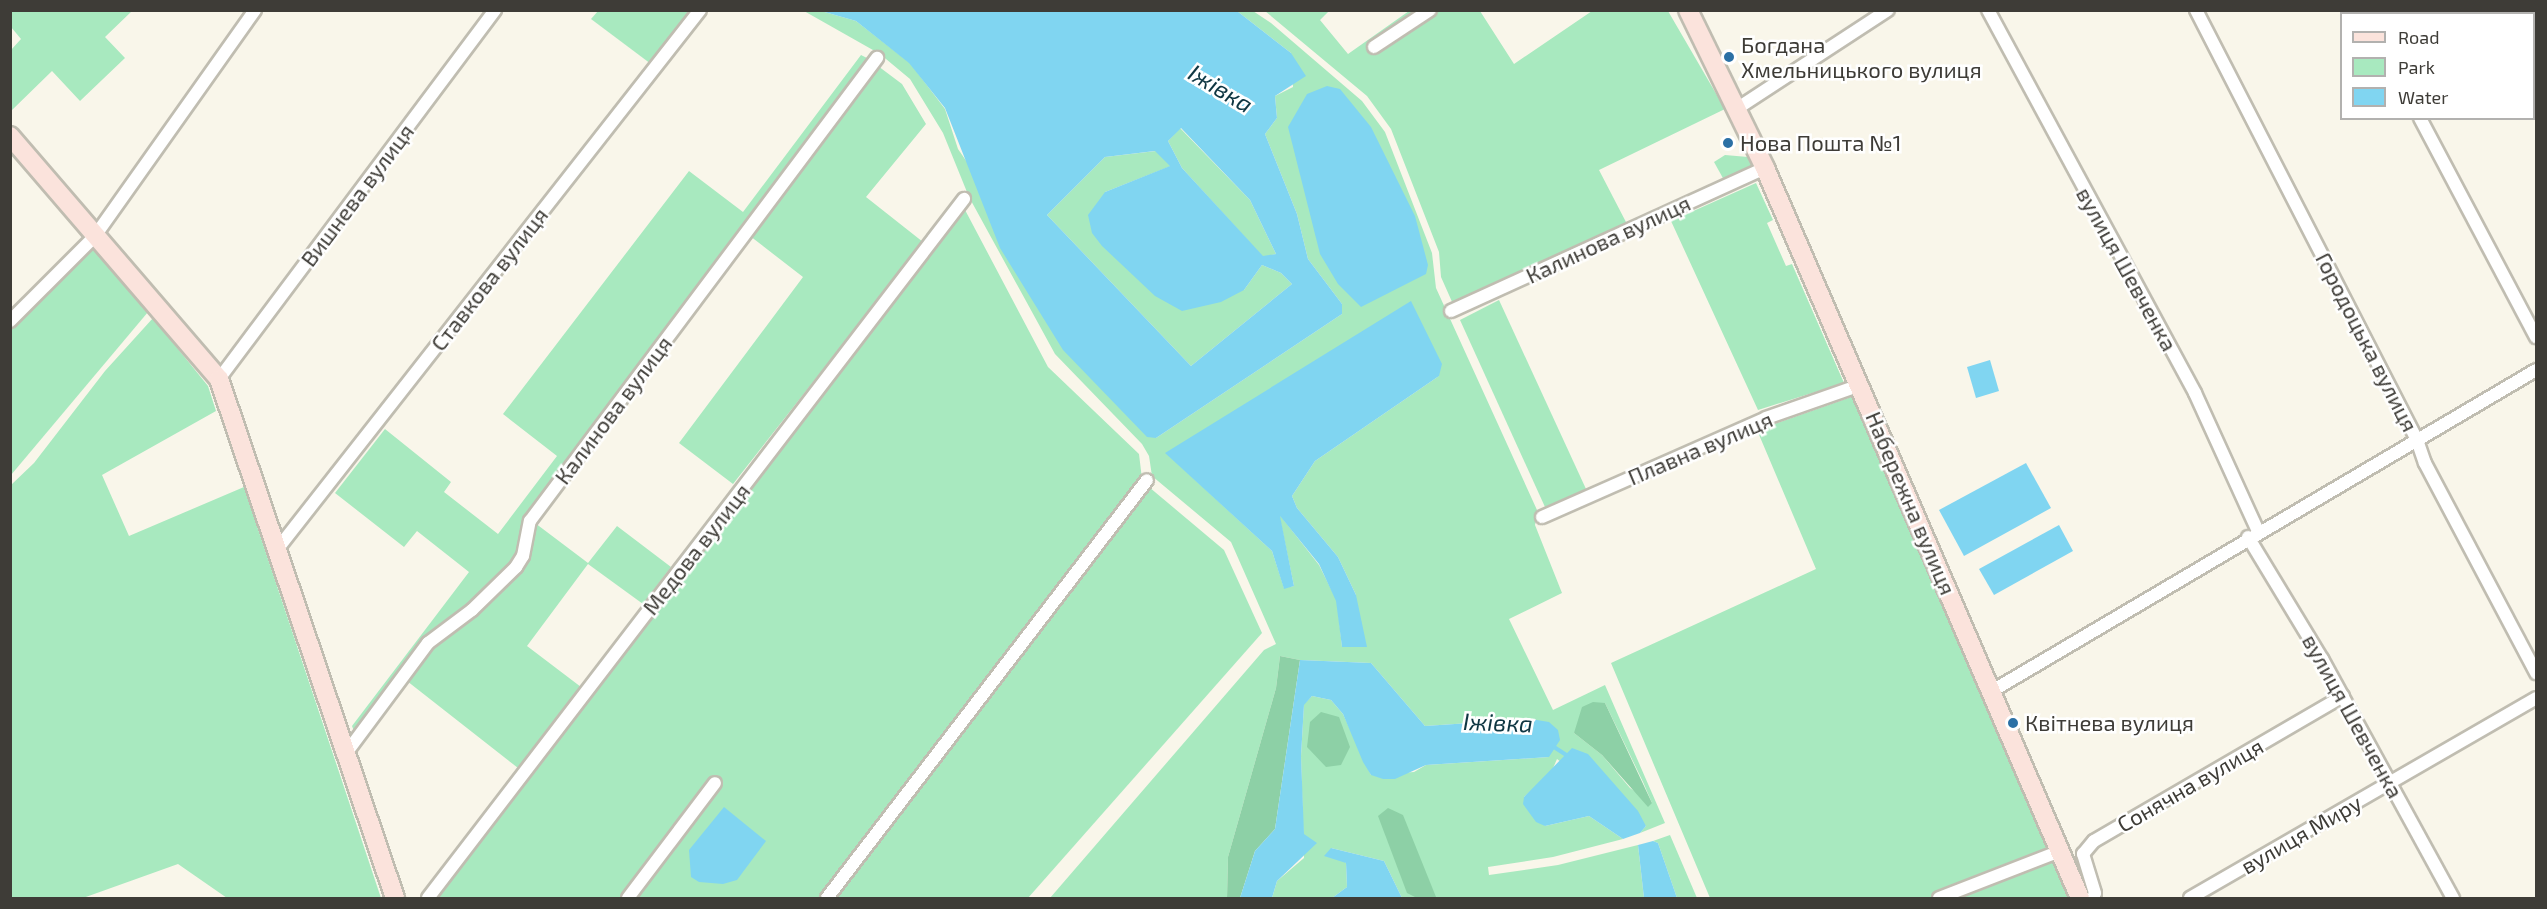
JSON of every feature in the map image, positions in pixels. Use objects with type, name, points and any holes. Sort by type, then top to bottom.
[{"type":"street","points":[[10,321],[95,236],[255,10]]},
{"type":"street","name":"Вишнева вулиця","points":[[219,380],[495,10]]},
{"type":"street","name":"Ставкова вулиця","points":[[279,548],[700,10]]},
{"type":"street","points":[[1374,47],[1430,10]]},
{"type":"street","name":"Набережна вулиця","points":[[1688,10],[1738,108],[1765,168],[2080,898]]},
{"type":"street","points":[[1738,108],[1888,10]]},
{"type":"street","name":"вулиця Шевченка","points":[[1988,10],[2195,393],[2253,534],[2452,898]]},
{"type":"street","name":"Городоцька вулиця","points":[[2196,10],[2417,440],[2424,463],[2536,673]]},
{"type":"street","name":"Калинова вулиця","points":[[347,752],[428,643],[472,610],[516,567],[523,556],[530,521],[877,58]]},
{"type":"street","points":[[2421,120],[2536,337]]},
{"type":"street","points":[[10,136],[219,380],[279,548],[395,898]]},
{"type":"street","name":"Калинова вулиця","points":[[1451,311],[1765,168]]},
{"type":"street","name":"Медова вулиця","points":[[428,898],[964,199]]},
{"type":"street","points":[[1992,691],[2253,534],[2536,370]]},
{"type":"street","name":"Плавна вулиця","points":[[1542,517],[1766,418],[1860,385]]},
{"type":"street","points":[[827,898],[1148,480]]},
{"type":"street","name":"Сонячна вулиця","points":[[2093,898],[2095,893],[2083,854],[2094,841],[2343,696]]},
{"type":"street","name":"вулиця Миру","points":[[2190,898],[2536,698]]},
{"type":"street","points":[[628,898],[715,783]]},
{"type":"street","points":[[1939,898],[2060,851]]},
{"type":"green space","points":[[11,10],[132,11],[105,37],[125,58],[80,101],[52,71],[11,111],[11,50],[21,39],[11,27]]},
{"type":"green space","points":[[598,11],[693,11],[651,64],[591,19]]},
{"type":"green space","points":[[804,11],[821,11],[856,21],[910,63],[945,109],[958,149],[1156,438],[1342,314],[1342,304],[1308,259],[1297,214],[1265,134],[1277,118],[1275,96],[1293,87],[1291,53],[1237,11],[1253,11],[1271,23],[1362,101],[1385,132],[1432,253],[1436,288],[1537,510],[1535,525],[1562,593],[1509,619],[1553,710],[1605,685],[1665,823],[1640,833],[1646,826],[1557,759],[1551,773],[1524,797],[1545,826],[1589,816],[1623,839],[1553,857],[1488,867],[1489,875],[1558,865],[1638,845],[1644,898],[1402,898],[1384,861],[1331,848],[1346,863],[1347,887],[1332,898],[1272,898],[1277,881],[1304,858],[1301,756],[1304,704],[1312,696],[1331,700],[1343,714],[1371,775],[1414,772],[1426,765],[1549,757],[1531,719],[1425,726],[1371,663],[1300,660],[1280,656],[1276,688],[1228,857],[1227,898],[1050,898],[1264,650],[1276,644],[1231,542],[1152,476],[1149,456],[1142,444],[1055,354],[969,197],[943,133],[910,79],[880,54]],"holes":[[[1439,376],[1315,461],[1292,496],[1297,508],[1338,557],[1356,595],[1342,647],[1337,601],[1319,565],[1279,514],[1294,586],[1284,588],[1272,551],[1166,453]],[[1605,703],[1643,782],[1652,803],[1630,788],[1602,755],[1574,733]]]},
{"type":"green space","points":[[1265,11],[1329,11],[1320,20],[1348,54],[1409,11],[1480,11],[1514,64],[1592,11],[1668,11],[1725,109],[1599,170],[1627,224],[1453,304],[1441,277],[1439,252],[1391,129],[1367,96]]},
{"type":"green space","points":[[861,55],[871,60],[527,519],[519,555],[512,565],[470,607],[425,640],[355,734],[352,726],[469,572],[417,531],[404,547],[335,493],[385,429],[451,482],[444,492],[498,534],[557,456],[503,414],[689,171],[743,212]]},
{"type":"green space","points":[[878,66],[902,84],[926,124],[866,197],[923,242],[733,484],[679,443],[803,277],[750,236]]},
{"type":"green space","points":[[1180,128],[1250,200],[1276,254],[1263,257],[1182,168],[1168,141]]},
{"type":"green space","points":[[1156,151],[1171,166],[1105,192],[1244,290],[1262,265],[1281,273],[1292,284],[1191,366],[1047,215],[1105,157]]},
{"type":"green space","points":[[1725,155],[1748,157],[1753,166],[1724,180],[1714,162]]},
{"type":"green space","points":[[1756,183],[1773,220],[1767,223],[1786,266],[1792,264],[1844,383],[1758,410],[1671,221]]},
{"type":"green space","points":[[964,208],[1048,367],[1139,454],[1142,479],[818,898],[434,898]]},
{"type":"green space","points":[[92,247],[148,312],[11,475],[11,328]]},
{"type":"green space","points":[[1499,300],[1586,489],[1545,507],[1460,320]]},
{"type":"green space","points":[[153,318],[208,386],[216,411],[102,475],[129,536],[244,487],[381,898],[227,898],[178,864],[83,898],[11,898],[11,485],[34,463],[105,371]]},
{"type":"green space","points":[[1854,396],[2068,898],[1710,898],[1611,663],[1816,569],[1757,430]]},
{"type":"green space","points":[[1149,487],[1224,550],[1262,633],[1028,898],[834,898]]},
{"type":"green space","points":[[535,523],[588,563],[617,526],[671,567],[643,604],[588,564],[527,646],[581,687],[518,768],[407,681],[431,647],[519,570]]},
{"type":"green space","points":[[1280,656],[1300,660],[1275,829],[1255,851],[1240,898],[1227,898],[1228,857],[1276,688]]},
{"type":"green space","points":[[1593,702],[1605,703],[1652,803],[1648,807],[1602,755],[1574,733],[1582,707]]},
{"type":"green space","points":[[1321,712],[1339,717],[1350,747],[1341,765],[1326,767],[1307,747],[1310,722]]},
{"type":"green space","points":[[1388,808],[1403,815],[1436,897],[1417,898],[1407,893],[1378,816]]},
{"type":"green space","points":[[1670,835],[1697,898],[1677,898],[1658,843],[1653,841]]},
{"type":"water","points":[[821,11],[1237,11],[1291,53],[1306,76],[1275,96],[1277,118],[1265,134],[1297,214],[1308,259],[1342,304],[1342,314],[1156,438],[1147,437],[1063,350],[1000,248],[945,108],[909,63],[856,21]],"holes":[[[1181,128],[1250,200],[1276,254],[1263,256],[1182,168],[1168,141]],[[1155,151],[1170,166],[1105,192],[1088,215],[1092,233],[1102,246],[1155,296],[1182,311],[1221,302],[1244,290],[1262,265],[1281,273],[1292,284],[1191,366],[1047,215],[1105,157]]]},
{"type":"water","points":[[1327,86],[1340,89],[1371,127],[1415,216],[1428,265],[1426,274],[1361,307],[1338,284],[1320,254],[1288,127],[1307,94]]},
{"type":"water","points":[[1411,301],[1442,364],[1439,376],[1315,461],[1292,496],[1297,508],[1338,557],[1356,595],[1367,647],[1342,647],[1336,601],[1319,564],[1280,516],[1294,586],[1284,589],[1272,551],[1165,453]]},
{"type":"water","points":[[1990,360],[1999,391],[1976,398],[1967,367]]},
{"type":"water","points":[[2026,463],[2051,508],[1964,556],[1939,510]]},
{"type":"water","points":[[2059,525],[2073,551],[1994,595],[1979,569]]},
{"type":"water","points":[[1300,660],[1371,663],[1425,726],[1531,719],[1549,722],[1558,730],[1560,740],[1549,757],[1426,765],[1395,779],[1383,779],[1371,775],[1363,762],[1343,714],[1331,700],[1312,696],[1304,705],[1301,756],[1304,834],[1317,843],[1277,881],[1272,898],[1240,898],[1255,851],[1275,829]]},
{"type":"water","points":[[1572,748],[1588,754],[1638,811],[1646,826],[1640,833],[1623,839],[1589,816],[1545,826],[1536,822],[1523,804],[1524,797]]},
{"type":"water","points":[[724,807],[766,841],[737,880],[723,884],[699,882],[691,877],[689,850]]},
{"type":"water","points":[[1653,841],[1658,843],[1677,898],[1644,898],[1638,845]]},
{"type":"water","points":[[1331,848],[1384,861],[1402,898],[1332,898],[1347,887],[1346,863],[1324,856]]},
{"type":"waterway","name":"Іжівка","points":[[1554,747],[1568,756]]},
{"type":"place","name":"Богдана Хмельницького вулиця","points":[[1729,57]]},
{"type":"place","name":"Нова Пошта №1","points":[[1728,143]]},
{"type":"place","name":"Квітнева вулиця","points":[[2013,723]]}]
